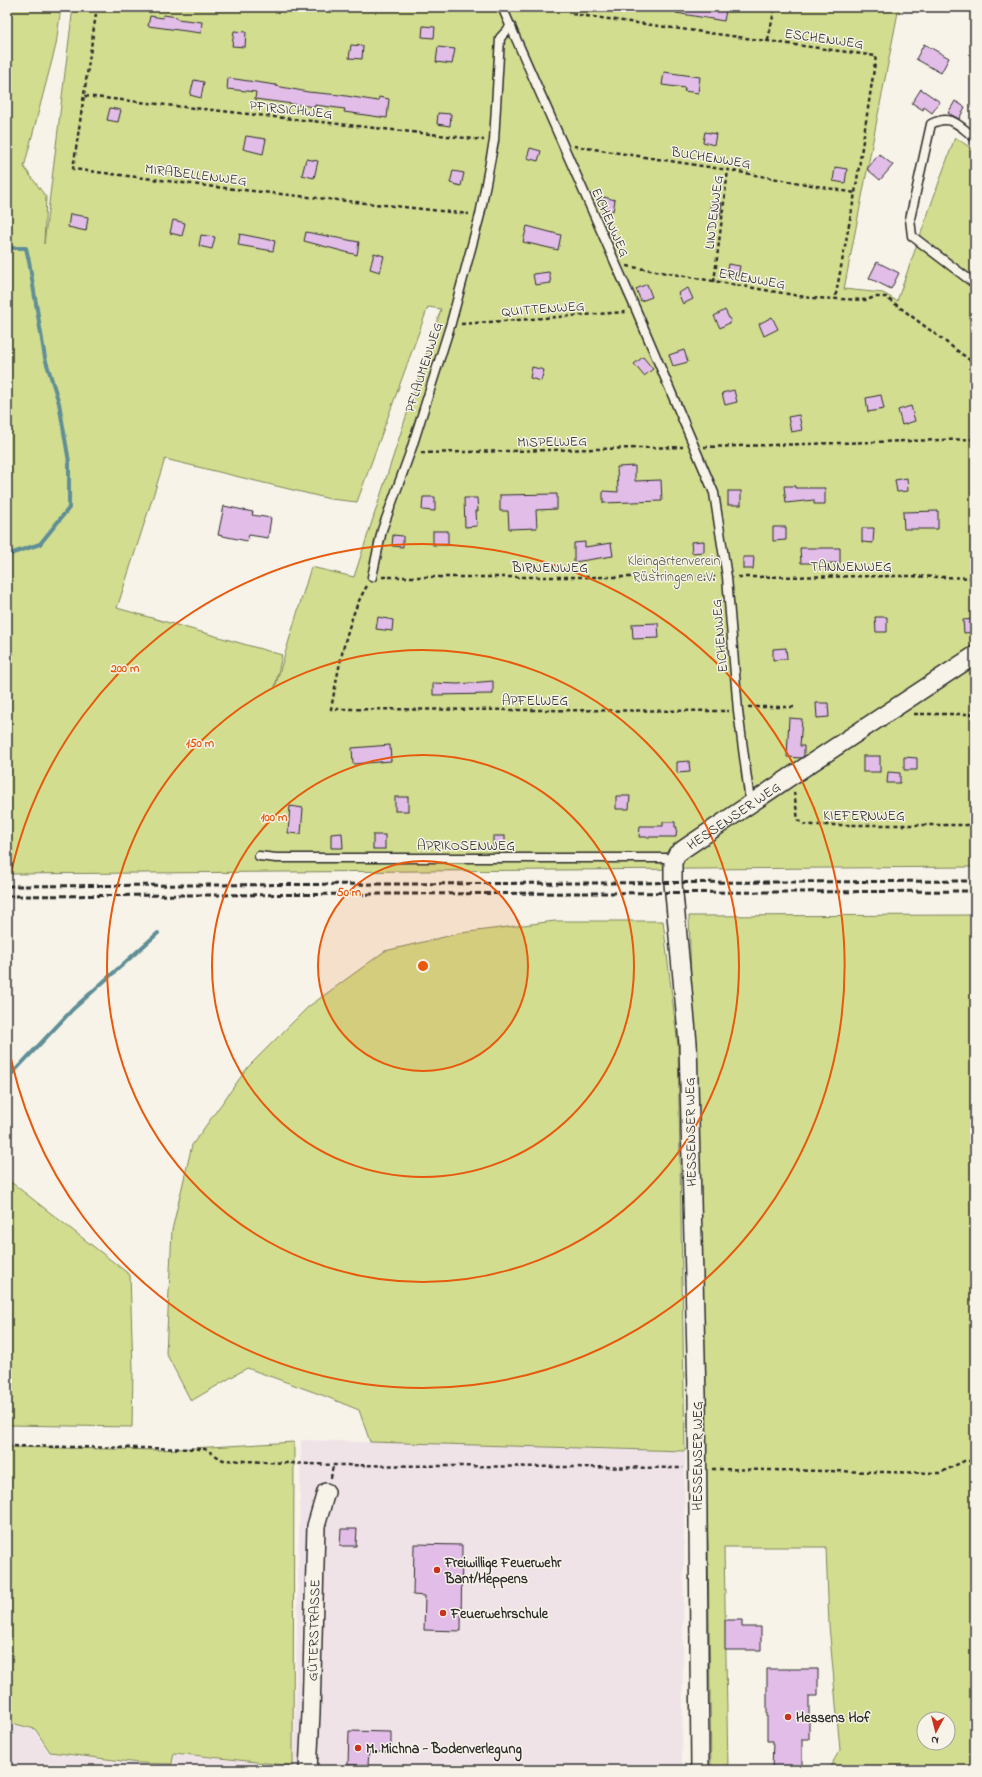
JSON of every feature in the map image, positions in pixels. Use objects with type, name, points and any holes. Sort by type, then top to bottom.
[{"type":"street","name":"HESSENSER WEG","points":[[700,1770],[697,1468],[688,1043],[674,894],[673,862],[677,854],[753,801],[975,655]]},
{"type":"street","name":"GÜTERSTRASSE","points":[[308,1770],[316,1526],[326,1492]]},
{"type":"lane","name":"EICHENWEG","points":[[502,7],[637,312],[714,493],[727,577],[738,709],[749,794],[753,801]]},
{"type":"lane","name":"PFLAUMENWEG","points":[[372,577],[382,530],[410,450],[451,323],[480,215],[494,141],[500,38],[511,26]]},
{"type":"lane","points":[[975,138],[950,119],[941,118],[930,124],[910,219],[912,236],[975,284]]},
{"type":"lane","name":"APRIKOSENWEG","points":[[259,856],[276,858],[666,858],[673,862]]},
{"type":"path","name":"MIRABELLENWEG","points":[[97,7],[73,169],[215,187],[480,215]]},
{"type":"path","points":[[768,40],[775,7]]},
{"type":"path","name":"ESCHENWEG","points":[[572,14],[876,56],[855,193],[835,299]]},
{"type":"path","name":"PFIRSICHWEG","points":[[85,96],[494,141]]},
{"type":"path","name":"BUCHENWEG","points":[[564,146],[573,146],[728,170],[855,193]]},
{"type":"path","name":"LINDENWEG","points":[[714,282],[728,170]]},
{"type":"path","name":"ERLENWEG","points":[[615,264],[811,298],[866,300],[875,297],[886,297],[975,364]]},
{"type":"path","name":"QUITTENWEG","points":[[451,323],[457,324],[637,312]]},
{"type":"path","points":[[694,447],[975,439]]},
{"type":"path","name":"MISPELWEG","points":[[410,450],[422,454],[694,447]]},
{"type":"path","name":"TANNENWEG","points":[[727,577],[907,576],[975,578]]},
{"type":"path","name":"BIRNENWEG","points":[[372,577],[727,577]]},
{"type":"path","name":"APFELWEG","points":[[372,577],[357,604],[340,660],[331,709],[797,708]]},
{"type":"path","points":[[893,709],[901,714],[975,714]]},
{"type":"path","name":"KIEFERNWEG","points":[[790,776],[793,784],[798,820],[804,824],[813,826],[975,824]]},
{"type":"path","points":[[7,1446],[205,1448],[223,1460],[333,1465],[697,1468],[940,1474],[964,1461],[975,1461]]},
{"type":"shaded area","points":[[301,1440],[685,1451],[682,1770],[7,1770],[7,1727],[11,1724],[34,1730],[49,1753],[139,1765],[174,1767],[175,1754],[294,1767]]},
{"type":"green space","name":"Kleingartenverein Rüstringen e.V.","points":[[7,7],[61,7],[56,45],[24,167],[46,197],[44,244],[73,7],[899,7],[844,289],[883,293],[897,301],[955,137],[975,151],[975,867],[7,874]],"holes":[[[428,307],[441,309],[354,577],[311,567],[275,687],[282,655],[117,608],[165,459],[330,499],[357,502]]]},
{"type":"green space","points":[[975,915],[975,1770],[828,1770],[840,1750],[829,1625],[826,1547],[724,1547],[728,1770],[711,1770],[708,1547],[689,916]]},
{"type":"green space","points":[[555,921],[663,921],[678,1046],[685,1451],[370,1442],[359,1410],[247,1368],[191,1401],[166,1353],[172,1230],[192,1145],[248,1067],[308,1007],[385,951],[461,933]]},
{"type":"green space","points":[[7,1179],[130,1275],[133,1369],[132,1427],[7,1425]]},
{"type":"green space","points":[[294,1442],[293,1766],[174,1753],[172,1764],[138,1763],[50,1752],[35,1729],[11,1723],[7,1725],[7,1447],[159,1450]]},
{"type":"building","points":[[677,7],[709,7],[726,10],[724,21],[676,13]]},
{"type":"building","points":[[164,15],[177,17],[177,19],[202,22],[201,33],[148,26],[150,16],[163,18]]},
{"type":"building","points":[[423,26],[435,27],[434,38],[422,37]]},
{"type":"building","points":[[234,31],[246,32],[245,47],[232,46]]},
{"type":"building","points":[[924,44],[949,58],[941,73],[916,59]]},
{"type":"building","points":[[351,45],[363,46],[362,59],[349,58]]},
{"type":"building","points":[[438,47],[455,49],[452,64],[436,62]]},
{"type":"building","points":[[664,72],[700,77],[698,93],[684,91],[685,88],[662,85]]},
{"type":"building","points":[[228,78],[276,85],[308,92],[378,101],[379,97],[389,99],[387,118],[344,112],[345,109],[315,105],[315,107],[255,99],[256,92],[227,89]]},
{"type":"building","points":[[194,80],[204,82],[201,98],[190,95]]},
{"type":"building","points":[[921,89],[940,102],[932,113],[924,107],[923,110],[912,103]]},
{"type":"building","points":[[955,101],[965,107],[959,119],[948,113]]},
{"type":"building","points":[[110,108],[121,110],[118,122],[107,120]]},
{"type":"building","points":[[438,113],[451,114],[450,126],[437,124]]},
{"type":"building","points":[[705,132],[716,134],[714,145],[703,142]]},
{"type":"building","points":[[246,136],[266,139],[263,154],[243,149]]},
{"type":"building","points":[[530,148],[541,151],[538,161],[527,158]]},
{"type":"building","points":[[879,154],[893,165],[880,180],[867,169]]},
{"type":"building","points":[[306,159],[318,161],[314,178],[302,175]]},
{"type":"building","points":[[835,167],[847,169],[845,183],[833,181]]},
{"type":"building","points":[[453,171],[464,173],[461,186],[450,183]]},
{"type":"building","points":[[604,197],[615,200],[613,211],[602,209]]},
{"type":"building","points":[[711,202],[722,203],[720,216],[709,215]]},
{"type":"building","points":[[70,214],[88,217],[86,231],[68,227]]},
{"type":"building","points":[[173,220],[185,223],[182,236],[170,233]]},
{"type":"building","points":[[527,226],[561,235],[558,250],[523,242]]},
{"type":"building","points":[[306,232],[359,242],[357,255],[304,241]]},
{"type":"building","points":[[240,234],[275,241],[273,251],[238,245]]},
{"type":"building","points":[[201,235],[215,237],[212,249],[199,246]]},
{"type":"building","points":[[374,253],[384,256],[380,272],[370,269]]},
{"type":"building","points":[[877,262],[899,273],[891,289],[869,278]]},
{"type":"building","points":[[728,264],[740,266],[738,276],[726,274]]},
{"type":"building","points":[[549,272],[551,283],[535,285],[533,274]]},
{"type":"building","points":[[647,284],[652,297],[641,301],[636,289]]},
{"type":"building","points":[[688,288],[693,299],[683,304],[678,293]]},
{"type":"building","points":[[725,310],[731,322],[720,328],[714,316]]},
{"type":"building","points":[[772,317],[778,329],[764,336],[759,324]]},
{"type":"building","points":[[684,350],[688,362],[673,366],[669,355]]},
{"type":"building","points":[[643,357],[653,369],[644,376],[634,364]]},
{"type":"building","points":[[532,367],[544,370],[541,381],[530,378]]},
{"type":"building","points":[[734,390],[737,402],[725,405],[722,393]]},
{"type":"building","points":[[881,395],[884,409],[868,412],[866,398]]},
{"type":"building","points":[[911,406],[915,421],[902,425],[898,410]]},
{"type":"building","points":[[799,415],[802,430],[791,432],[788,417]]},
{"type":"building","points":[[635,466],[635,481],[661,480],[662,501],[603,503],[603,491],[618,492],[617,467]]},
{"type":"building","points":[[907,478],[908,491],[897,492],[895,480]]},
{"type":"building","points":[[784,486],[795,486],[795,488],[825,488],[825,504],[814,504],[814,500],[786,503]]},
{"type":"building","points":[[728,491],[741,491],[741,505],[728,505]]},
{"type":"building","points":[[557,494],[557,509],[536,510],[537,528],[509,529],[508,511],[500,511],[500,495]]},
{"type":"building","points":[[423,497],[435,497],[435,511],[422,510]]},
{"type":"building","points":[[464,498],[477,498],[477,526],[465,527]]},
{"type":"building","points":[[224,506],[253,512],[252,515],[271,518],[268,538],[249,535],[247,541],[218,535]]},
{"type":"building","points":[[938,511],[938,529],[904,529],[903,512]]},
{"type":"building","points":[[773,527],[786,527],[786,540],[773,541]]},
{"type":"building","points":[[862,528],[874,528],[873,543],[862,542]]},
{"type":"building","points":[[433,531],[448,531],[448,545],[433,545]]},
{"type":"building","points":[[393,535],[403,536],[403,547],[392,546]]},
{"type":"building","points":[[704,541],[704,552],[692,553],[691,542]]},
{"type":"building","points":[[585,542],[585,547],[611,543],[613,556],[574,562],[574,543]]},
{"type":"building","points":[[800,548],[840,548],[840,563],[801,563]]},
{"type":"building","points":[[743,557],[754,557],[753,569],[743,569]]},
{"type":"building","points":[[378,617],[393,620],[392,631],[376,629]]},
{"type":"building","points":[[875,617],[887,617],[887,632],[876,632]]},
{"type":"building","points":[[975,619],[975,632],[964,633],[963,620]]},
{"type":"building","points":[[658,623],[659,638],[633,639],[632,624]]},
{"type":"building","points":[[786,648],[787,659],[773,660],[773,649]]},
{"type":"building","points":[[493,681],[493,694],[433,695],[433,683],[458,684]]},
{"type":"building","points":[[816,703],[828,703],[829,717],[817,718]]},
{"type":"building","points":[[789,718],[802,719],[800,746],[804,746],[804,756],[801,758],[787,757]]},
{"type":"building","points":[[390,745],[391,761],[353,764],[352,748]]},
{"type":"building","points":[[863,756],[880,756],[880,772],[863,772]]},
{"type":"building","points":[[904,757],[917,758],[917,770],[904,770]]},
{"type":"building","points":[[689,761],[690,772],[677,773],[677,762]]},
{"type":"building","points":[[888,772],[900,773],[900,783],[887,783]]},
{"type":"building","points":[[616,796],[630,796],[629,809],[616,809]]},
{"type":"building","points":[[395,797],[408,797],[408,811],[395,811]]},
{"type":"building","points":[[290,806],[303,808],[301,834],[288,833]]},
{"type":"building","points":[[663,822],[675,822],[675,827],[677,827],[676,837],[639,837],[640,826],[663,826]]},
{"type":"building","points":[[342,833],[343,848],[331,848],[331,834]]},
{"type":"building","points":[[373,835],[385,835],[385,849],[373,849]]},
{"type":"building","points":[[493,836],[505,836],[505,847],[493,847]]},
{"type":"building","points":[[341,1529],[357,1529],[356,1546],[340,1546]]},
{"type":"building","name":"Freiwillige Feuerwehr Bant/Heppens","points":[[414,1544],[462,1545],[461,1631],[424,1630],[425,1596],[413,1595]]},
{"type":"building","points":[[725,1620],[742,1620],[742,1627],[761,1627],[761,1650],[725,1650]]},
{"type":"building","name":"Hessens Hof","points":[[767,1669],[818,1669],[818,1696],[809,1696],[809,1739],[802,1739],[802,1770],[772,1770],[773,1741],[767,1741]]},
{"type":"building","points":[[349,1731],[391,1732],[391,1752],[369,1752],[368,1765],[348,1765]]},
{"type":"waterway","points":[[7,248],[26,248],[45,358],[59,403],[69,462],[69,508],[40,544],[7,555]]},
{"type":"waterway","points":[[7,1079],[73,1009],[158,933]]},
{"type":"railway","points":[[7,886],[975,881]]},
{"type":"railway","points":[[7,896],[975,891]]},
{"type":"place","name":"Freiwillige Feuerwehr Bant/Heppens","points":[[437,1570]]},
{"type":"place","name":"Feuerwehrschule","points":[[443,1613]]},
{"type":"place","name":"Hessens Hof","points":[[788,1717]]},
{"type":"place","name":"M. Michna - Bodenverlegung","points":[[358,1748]]}]
